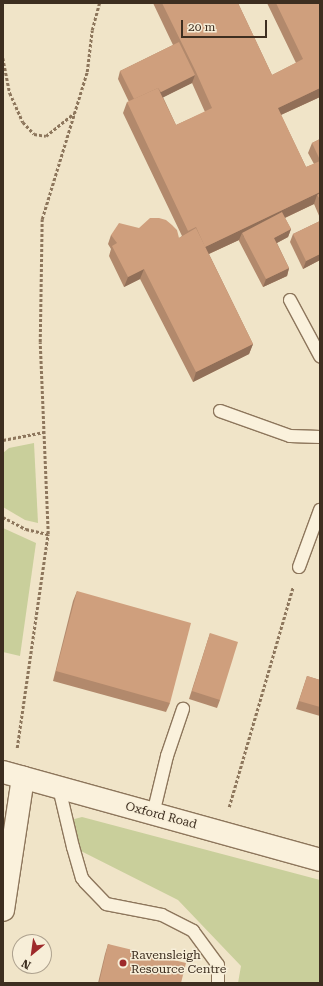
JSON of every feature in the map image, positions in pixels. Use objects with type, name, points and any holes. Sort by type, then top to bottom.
[{"type":"street","name":"Oxford Road","points":[[12,774],[320,860]]},
{"type":"street","points":[[3,910],[12,774]]},
{"type":"lane","points":[[290,300],[320,356]]},
{"type":"lane","points":[[220,411],[290,436],[320,437]]},
{"type":"lane","points":[[299,567],[320,510]]},
{"type":"lane","points":[[153,814],[167,756],[183,709]]},
{"type":"lane","points":[[59,788],[73,847],[82,878],[85,882],[106,904],[162,915],[193,931],[218,965],[218,983]]},
{"type":"path","points":[[12,774],[27,684],[48,534],[40,342],[42,218],[88,72],[92,30],[99,3]]},
{"type":"path","points":[[3,58],[10,93],[23,122],[34,134],[46,136],[74,113]]},
{"type":"path","points":[[3,440],[5,438],[44,432]]},
{"type":"path","points":[[3,517],[26,529],[48,534]]},
{"type":"path","points":[[222,833],[299,567]]},
{"type":"green space","points":[[34,443],[38,523],[25,520],[3,507],[3,453],[9,448]]},
{"type":"green space","points":[[3,528],[36,543],[20,656],[3,652]]},
{"type":"green space","points":[[82,817],[320,880],[320,983],[238,983],[241,966],[178,900],[73,847],[67,821]]},
{"type":"building","points":[[162,3],[238,3],[272,75],[303,59],[276,3],[320,3],[320,88],[278,108],[306,167],[320,161],[320,192],[205,247],[196,227],[188,231],[127,102],[158,88],[176,125],[212,108]]},
{"type":"building","points":[[179,42],[195,75],[161,92],[158,88],[134,99],[120,71]]},
{"type":"building","points":[[320,139],[320,160],[312,143]]},
{"type":"building","points":[[320,193],[320,200],[317,195]]},
{"type":"building","points":[[282,212],[291,229],[274,238],[289,268],[266,279],[242,233]]},
{"type":"building","points":[[150,218],[166,220],[177,230],[179,238],[196,228],[253,344],[196,372],[144,269],[128,277],[112,246],[117,243],[111,235],[119,223],[139,228]]},
{"type":"building","points":[[320,221],[320,254],[306,261],[293,234]]},
{"type":"building","points":[[77,591],[191,623],[170,703],[56,671]]},
{"type":"building","points":[[210,633],[238,642],[220,700],[192,691]]},
{"type":"building","points":[[307,676],[320,680],[320,707],[299,701]]},
{"type":"building","name":"Ravensleigh Resource Centre","points":[[108,944],[186,963],[181,983],[99,983]]},
{"type":"place","name":"Ravensleigh Resource Centre","points":[[123,963]]}]
